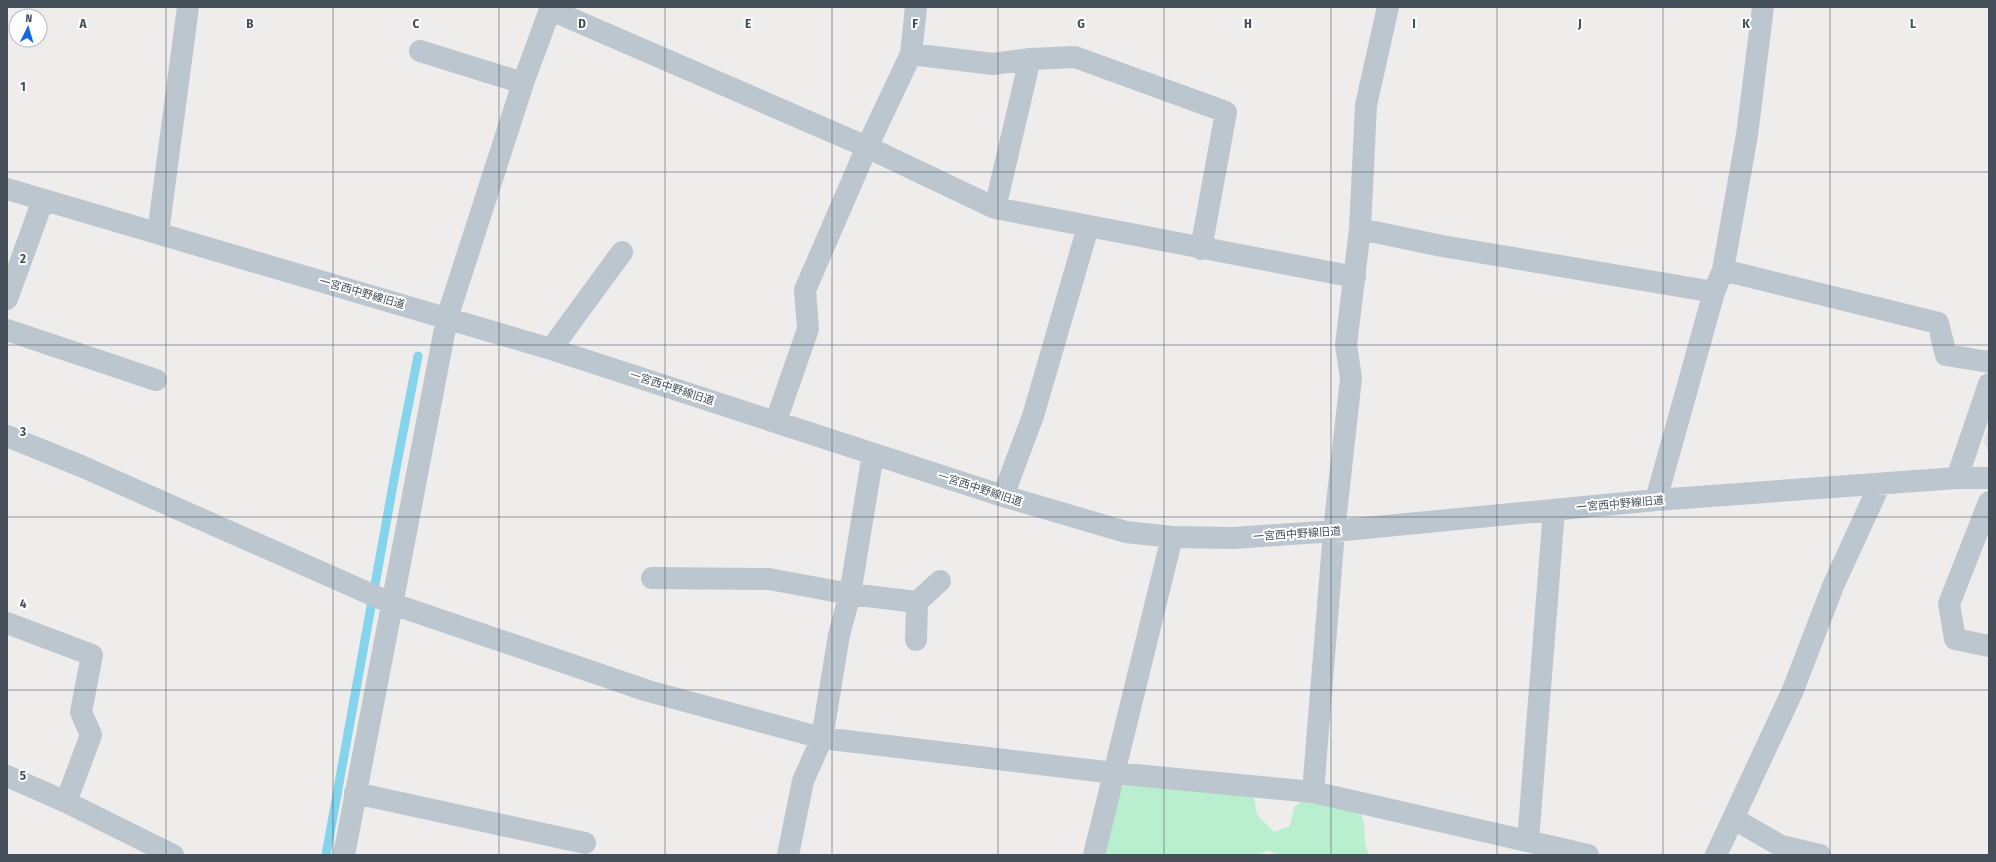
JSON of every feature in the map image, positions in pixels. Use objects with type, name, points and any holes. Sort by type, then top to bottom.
[{"type":"street","points":[[158,233],[188,7]]},
{"type":"street","points":[[776,421],[808,329],[805,290],[867,147],[911,54],[916,7]]},
{"type":"street","points":[[1313,792],[1334,531],[1351,378],[1346,344],[1360,228],[1366,105],[1388,7]]},
{"type":"street","points":[[1656,500],[1714,292],[1722,270],[1746,135],[1763,7]]},
{"type":"street","points":[[344,855],[447,318],[523,83],[551,8],[867,147],[995,208],[1201,249],[1355,277]]},
{"type":"street","points":[[420,51],[523,83]]},
{"type":"street","points":[[911,54],[993,64],[1030,59],[1075,57],[1226,112],[1201,249]]},
{"type":"street","points":[[995,208],[1030,59]]},
{"type":"street","name":"一宮西中野線旧道","points":[[7,189],[551,349],[1003,496],[1126,532],[1172,538],[1234,538],[1334,531],[1656,500],[1957,478],[1989,478]]},
{"type":"street","points":[[7,299],[43,200]]},
{"type":"street","points":[[1003,496],[1033,416],[1088,227]]},
{"type":"street","points":[[1360,228],[1442,246],[1714,292]]},
{"type":"street","points":[[551,349],[622,252]]},
{"type":"street","points":[[1722,270],[1938,323],[1946,355],[1989,362]]},
{"type":"street","points":[[7,330],[156,380]]},
{"type":"street","points":[[1957,478],[1989,384]]},
{"type":"street","points":[[7,436],[81,466],[393,604],[648,691],[822,738],[1114,773],[1313,792],[1588,855]]},
{"type":"street","points":[[788,855],[803,781],[822,738],[839,635],[850,594],[873,454]]},
{"type":"street","points":[[1716,855],[1793,690],[1833,586],[1880,484]]},
{"type":"street","points":[[1989,502],[1949,604],[1955,639],[1989,646]]},
{"type":"street","points":[[1528,841],[1554,510]]},
{"type":"street","points":[[1094,855],[1172,538]]},
{"type":"street","points":[[652,578],[769,579],[850,594],[917,602]]},
{"type":"street","points":[[916,640],[917,602],[940,581]]},
{"type":"street","points":[[7,622],[92,655],[81,712],[91,735],[66,802]]},
{"type":"street","points":[[7,776],[66,802],[173,855]]},
{"type":"street","points":[[356,793],[585,843]]},
{"type":"street","points":[[1734,819],[1780,846],[1820,855]]},
{"type":"shaded area","points":[[1989,428],[1989,452],[1983,441]]},
{"type":"green space","points":[[1139,773],[1252,786],[1257,815],[1274,832],[1290,826],[1294,807],[1308,797],[1359,806],[1364,824],[1365,844],[1369,855],[1281,855],[1268,851],[1254,855],[1106,855],[1109,819],[1117,793],[1128,781]]},
{"type":"waterway","points":[[326,855],[397,463],[418,356]]}]
